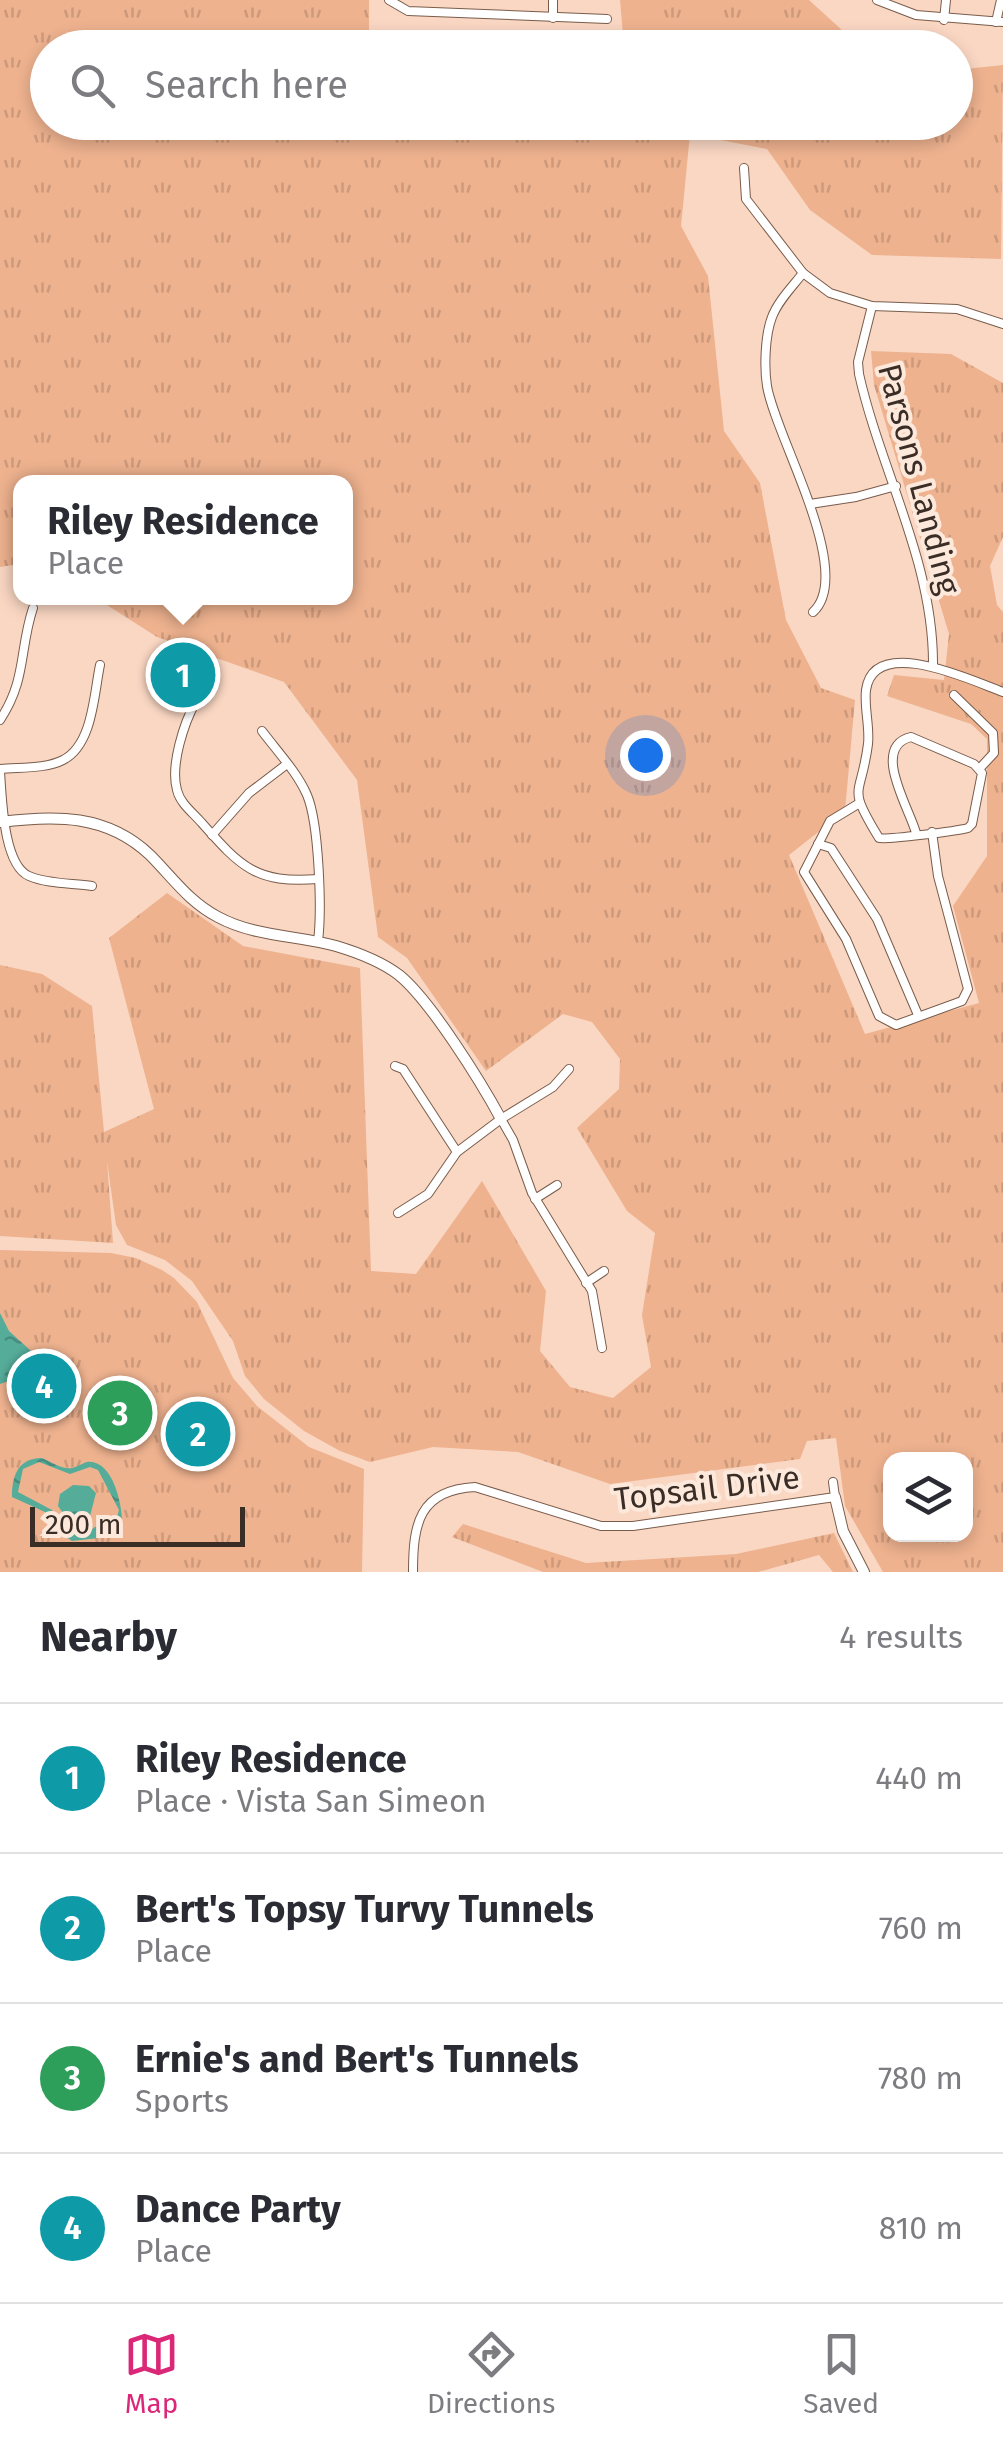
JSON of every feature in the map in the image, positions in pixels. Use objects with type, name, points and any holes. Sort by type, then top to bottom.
[{"type":"street","points":[[468,0],[468,14]]},
{"type":"street","points":[[553,0],[553,18]]},
{"type":"street","points":[[877,0],[916,16],[1000,22],[1001,0]]},
{"type":"street","points":[[944,20],[946,0]]},
{"type":"street","points":[[389,1],[408,11],[607,19]]},
{"type":"street","points":[[744,168],[746,199],[803,274],[830,293],[872,306],[951,308],[1003,324]]},
{"type":"street","points":[[803,274],[772,316],[766,382],[810,504],[828,580],[820,606],[813,612]]},
{"type":"street","name":"Parsons Landing","points":[[872,306],[858,362],[859,374],[896,486],[934,624],[933,666]]},
{"type":"street","points":[[810,504],[856,498],[896,486]]},
{"type":"street","points":[[0,720],[14,698],[22,673],[26,627],[33,608]]},
{"type":"street","points":[[980,768],[983,779],[972,824],[961,830],[890,841],[879,838],[858,804],[856,788],[868,744],[866,687],[875,674],[896,661],[933,666],[1003,692]]},
{"type":"street","points":[[92,886],[29,876],[17,868],[2,822],[0,771],[55,763],[73,753],[88,726],[100,665]]},
{"type":"street","points":[[954,696],[993,732],[994,753],[980,768]]},
{"type":"street","points":[[196,700],[189,713],[174,776],[179,798],[240,862],[262,876],[288,882],[318,879]]},
{"type":"street","points":[[262,731],[306,791],[311,808],[322,908],[318,942]]},
{"type":"street","points":[[916,834],[892,768],[900,740],[911,738],[980,768]]},
{"type":"street","points":[[212,835],[249,793],[287,764]]},
{"type":"street","points":[[858,804],[830,821],[804,872],[846,939],[879,1016],[896,1025],[962,1001],[968,990],[938,876],[932,832]]},
{"type":"street","points":[[2,822],[42,816],[74,817],[113,829],[149,854],[193,902],[212,914],[253,931],[340,947],[399,975],[431,1012],[501,1118],[535,1198],[594,1300],[602,1348]]},
{"type":"street","points":[[818,844],[831,848],[878,919],[918,1015]]},
{"type":"street","points":[[395,1066],[403,1069],[457,1152]]},
{"type":"street","points":[[398,1213],[428,1194],[457,1152],[501,1118],[552,1087],[569,1069]]},
{"type":"street","points":[[535,1198],[558,1184]]},
{"type":"street","points":[[586,1283],[604,1270]]},
{"type":"street","points":[[833,1482],[844,1530],[864,1572]]},
{"type":"street","name":"Topsail Drive","points":[[413,1572],[413,1538],[425,1507],[447,1490],[457,1488],[475,1486],[601,1526],[662,1524],[835,1497]]},
{"type":"green space","points":[[0,0],[369,0],[369,30],[30,30],[30,140],[689,140],[681,226],[708,276],[724,431],[760,483],[786,620],[821,688],[855,700],[845,811],[789,855],[865,1034],[979,1003],[953,906],[987,856],[987,739],[971,724],[887,696],[894,675],[944,680],[949,634],[874,385],[871,351],[951,354],[1003,383],[1003,537],[990,566],[997,605],[1003,612],[1003,1572],[883,1572],[845,1506],[836,1438],[807,1441],[800,1459],[610,1484],[518,1452],[433,1447],[370,1462],[340,1451],[304,1431],[264,1399],[245,1376],[233,1341],[192,1281],[165,1260],[127,1245],[116,1225],[107,1161],[113,1243],[0,1236],[0,965],[42,974],[92,1006],[104,1132],[154,1109],[109,938],[167,893],[243,946],[360,968],[371,1271],[416,1274],[482,1181],[546,1291],[540,1351],[570,1387],[613,1398],[651,1367],[642,1315],[655,1233],[627,1211],[577,1128],[619,1089],[620,1059],[592,1022],[563,1014],[486,1071],[407,958],[378,937],[357,780],[284,682],[157,637],[107,605],[353,605],[353,475],[13,475],[13,565],[0,567]]},
{"type":"green space","points":[[620,0],[809,0],[842,30],[623,30]]},
{"type":"green space","points":[[1003,65],[1001,259],[872,255],[810,210],[767,149],[721,140],[973,140],[973,68]]},
{"type":"green space","points":[[0,1250],[111,1253],[136,1258],[174,1278],[197,1302],[233,1378],[257,1406],[309,1447],[364,1469],[362,1572],[0,1572]]},
{"type":"green space","points":[[463,1524],[586,1563],[736,1554],[834,1533],[853,1572],[833,1572],[819,1555],[758,1572],[543,1572],[452,1537]]},
{"type":"water","points":[[0,1313],[9,1331],[41,1360],[24,1376],[0,1384]]},
{"type":"water","points":[[42,1458],[65,1468],[87,1462],[104,1468],[115,1486],[122,1524],[99,1538],[72,1541],[63,1535],[45,1512],[12,1497],[17,1471],[33,1459]],"holes":[[[39,1462],[70,1474],[90,1467],[98,1470],[119,1510],[116,1521],[95,1527],[83,1536],[68,1533],[52,1510],[18,1492],[23,1469]]]},
{"type":"water","points":[[73,1485],[89,1486],[96,1493],[90,1516],[84,1522],[65,1516],[58,1506],[60,1494]]},
{"type":"place","name":"Riley Residence","points":[[183,675]]},
{"type":"place","name":"Dance Party","points":[[44,1386]]},
{"type":"place","name":"Ernie's and Bert's Tunnels","points":[[120,1413]]},
{"type":"place","name":"Bert's Topsy Turvy Tunnels","points":[[198,1434]]}]
